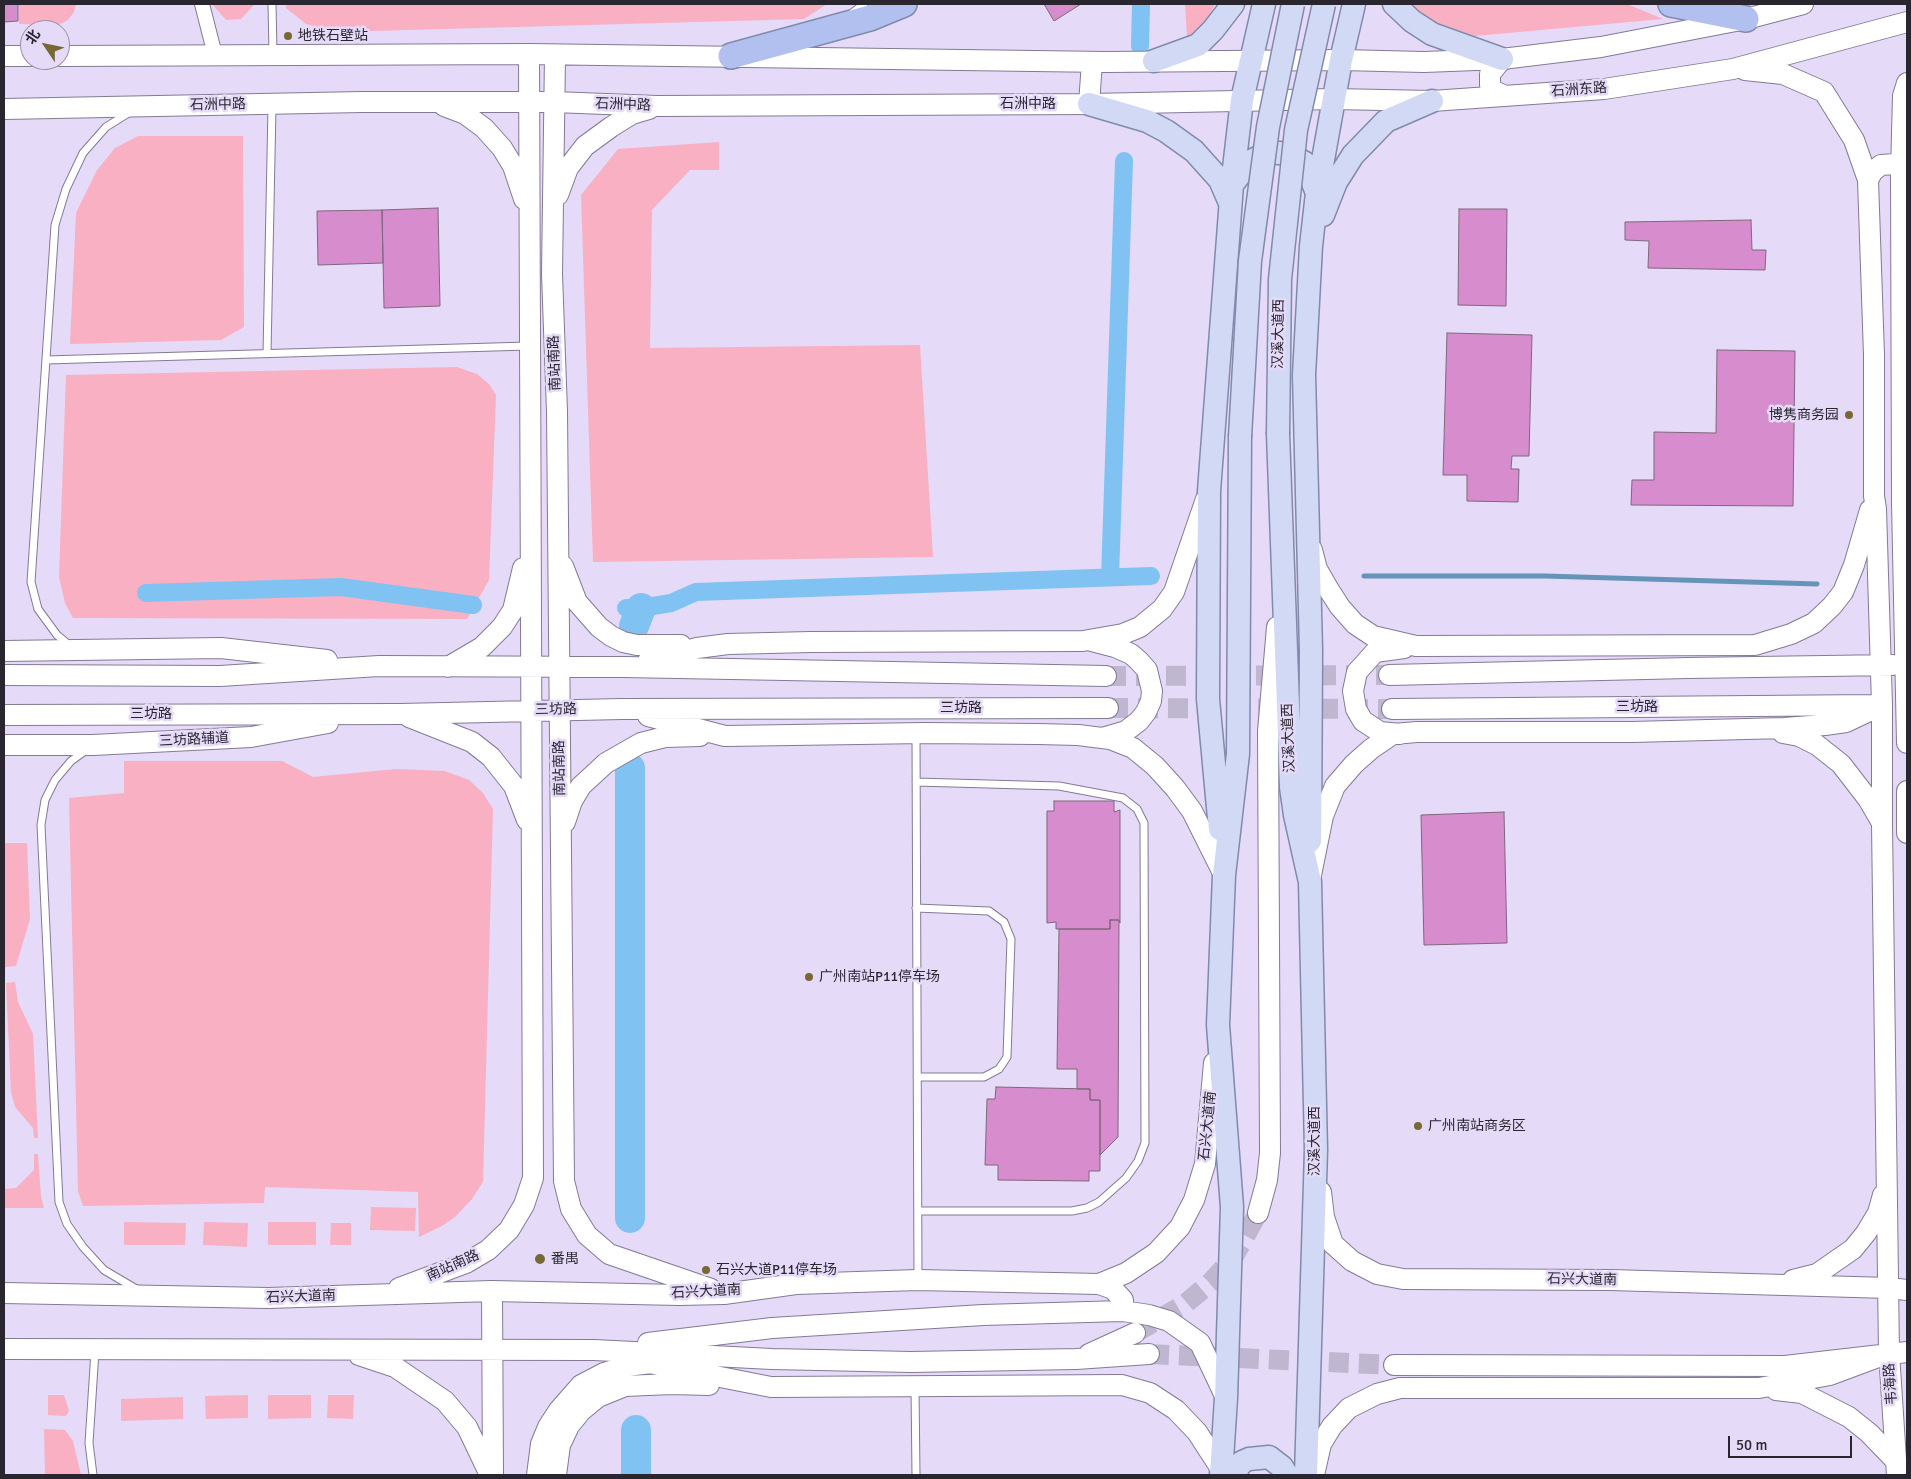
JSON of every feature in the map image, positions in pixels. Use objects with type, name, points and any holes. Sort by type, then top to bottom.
[{"type":"highway","points":[[731,56],[870,18],[904,4]]},
{"type":"highway","points":[[1671,4],[1746,19]]},
{"type":"main road","points":[[1154,61],[1198,45],[1213,30],[1233,4]]},
{"type":"main road","points":[[1224,875],[1208,699],[1209,491],[1231,194],[1242,100],[1264,4]]},
{"type":"main road","points":[[1225,1473],[1232,1207],[1218,1025],[1224,875],[1238,754],[1240,437],[1250,261],[1268,127],[1293,4]]},
{"type":"main road","name":"汉溪大道西","points":[[1306,1475],[1316,1150],[1310,882],[1295,815],[1291,787],[1278,434],[1280,278],[1296,130],[1324,4]]},
{"type":"main road","points":[[1310,882],[1311,650],[1304,375],[1311,246],[1317,193],[1341,60],[1354,4]]},
{"type":"main road","points":[[1394,4],[1412,21],[1432,34],[1502,59]]},
{"type":"main road","points":[[70,56],[555,54],[1092,62],[1341,60],[1424,62],[1502,59],[1600,47],[1746,19],[1804,4]]},
{"type":"main road","name":"石洲东路","points":[[1242,100],[1432,101],[1604,89],[1734,69],[1907,22]]},
{"type":"main road","name":"南站南路","points":[[380,1294],[466,1263],[488,1250],[509,1230],[524,1205],[533,1178],[530,54]]},
{"type":"main road","name":"南站南路","points":[[555,54],[552,274],[557,412],[564,1181],[571,1209],[587,1235],[609,1254],[724,1294]]},
{"type":"main road","points":[[4,56],[20,56]]},
{"type":"main road","points":[[1502,59],[1490,74],[1490,85],[1494,91],[1503,95]]},
{"type":"main road","points":[[1092,62],[1089,104],[1147,121],[1166,131],[1194,151],[1231,194]]},
{"type":"main road","points":[[1734,69],[1783,74],[1824,92],[1854,140],[1868,180],[1874,355],[1875,503],[1882,705],[1887,1178],[1878,1213],[1866,1233],[1853,1249],[1817,1274],[1769,1285]]},
{"type":"main road","points":[[1907,83],[1903,96],[1901,171],[1902,503],[1906,567],[1907,742]]},
{"type":"main road","name":"石洲中路","points":[[4,109],[436,102],[554,102],[657,106],[1089,104],[1242,100]]},
{"type":"main road","points":[[1311,246],[1336,182],[1353,155],[1386,121],[1432,101]]},
{"type":"main road","points":[[436,102],[465,114],[484,128],[502,148],[513,166],[529,213]]},
{"type":"main road","points":[[553,214],[568,168],[585,146],[632,114],[657,106]]},
{"type":"main road","points":[[1231,194],[1248,162],[1269,152],[1289,154],[1304,163],[1317,193]]},
{"type":"main road","points":[[1868,180],[1873,171],[1881,165],[1895,164],[1901,171]]},
{"type":"main road","points":[[558,550],[577,602],[599,627],[611,636],[637,645],[1087,640],[1123,634],[1140,627],[1162,609],[1174,592],[1209,491]]},
{"type":"main road","points":[[1875,503],[1881,515],[1888,518],[1894,517],[1899,512],[1902,503]]},
{"type":"main road","points":[[1400,734],[1380,732],[1363,721],[1356,709],[1353,690],[1357,672],[1375,652],[1416,646],[1755,645],[1791,634],[1814,623],[1832,606],[1843,592],[1875,503]]},
{"type":"main road","points":[[1307,531],[1317,569],[1340,607],[1355,624],[1373,636],[1416,646]]},
{"type":"main road","points":[[447,667],[482,647],[502,627],[513,610],[531,534]]},
{"type":"main road","points":[[1258,1213],[1267,1180],[1270,1153],[1268,731],[1282,569]]},
{"type":"main road","points":[[1087,640],[1115,647],[1131,654],[1147,670],[1151,681],[1151,701],[1146,712],[1126,731],[1102,738]]},
{"type":"main road","points":[[624,667],[697,648],[728,644]]},
{"type":"main road","points":[[4,651],[221,648],[379,666]]},
{"type":"main road","points":[[1389,675],[1906,664]]},
{"type":"main road","points":[[4,675],[220,676],[379,666],[624,667],[1106,676]]},
{"type":"main road","points":[[1310,882],[1323,816],[1335,786],[1354,764],[1371,749],[1393,734],[1426,732],[1632,732],[1767,729],[1846,722],[1882,705]]},
{"type":"main road","name":"三坊路","points":[[1392,709],[1907,706]]},
{"type":"main road","name":"三坊路","points":[[4,715],[391,713],[622,709],[1108,708]]},
{"type":"main road","points":[[622,709],[725,736]]},
{"type":"main road","points":[[391,713],[472,742],[491,757],[514,786],[525,813],[532,843]]},
{"type":"main road","name":"三坊路辅道","points":[[4,745],[93,745],[251,737],[391,713]]},
{"type":"main road","points":[[1767,729],[1799,736],[1817,745],[1841,764],[1868,799],[1882,824]]},
{"type":"main road","points":[[561,851],[564,822],[572,801],[581,786],[606,763],[641,743],[665,737],[916,733],[1078,735],[1110,739],[1133,748],[1160,771],[1192,811],[1224,875]]},
{"type":"main road","points":[[1907,791],[1907,833]]},
{"type":"main road","name":"石兴大道南","points":[[4,1293],[268,1298],[492,1291],[679,1295],[724,1294],[796,1284],[918,1280],[1099,1284],[1126,1273],[1156,1253],[1180,1227],[1194,1200],[1205,1164],[1218,1025]]},
{"type":"main road","name":"石兴大道南","points":[[1316,1150],[1324,1217],[1333,1244],[1352,1262],[1377,1274],[1403,1279],[1521,1279],[1898,1289]]},
{"type":"main road","name":"韦海路","points":[[1887,1178],[1898,1289],[1897,1469]]},
{"type":"main road","points":[[1099,1284],[1113,1289],[1123,1300],[1123,1311]]},
{"type":"main road","points":[[491,1475],[492,1291]]},
{"type":"main road","points":[[594,1350],[772,1328],[983,1315],[1123,1311],[1149,1315],[1169,1321],[1200,1343],[1226,1398]]},
{"type":"main road","points":[[1076,1359],[1135,1333]]},
{"type":"main road","points":[[4,1349],[594,1350],[710,1356],[911,1362],[1076,1359],[1149,1354]]},
{"type":"main road","points":[[342,1349],[395,1367],[445,1401],[467,1427],[491,1475]]},
{"type":"main road","points":[[594,1350],[771,1387]]},
{"type":"main road","points":[[1394,1365],[1785,1366],[1898,1352]]},
{"type":"main road","points":[[1759,1388],[1830,1375],[1898,1352]]},
{"type":"main road","points":[[537,1475],[541,1444],[548,1427],[559,1410],[581,1386],[604,1373],[627,1366],[710,1356]]},
{"type":"main road","points":[[556,1475],[560,1445],[569,1426],[581,1411],[598,1397],[626,1386],[652,1384],[771,1387],[1122,1385],[1150,1393],[1176,1410],[1196,1432],[1225,1473]]},
{"type":"main road","points":[[1314,1475],[1321,1444],[1332,1426],[1349,1408],[1377,1394],[1400,1388],[1759,1388],[1802,1393],[1849,1417],[1869,1433],[1897,1469]]},
{"type":"main road","points":[[1225,1473],[1249,1459],[1269,1457],[1282,1467],[1287,1475]]},
{"type":"street","points":[[202,4],[215,55]]},
{"type":"lane","points":[[272,4],[274,55]]},
{"type":"lane","points":[[835,28],[864,4]]},
{"type":"lane","points":[[267,354],[272,104]]},
{"type":"lane","points":[[75,650],[58,635],[38,609],[31,582],[55,224],[66,189],[83,153],[106,127],[140,106]]},
{"type":"lane","points":[[46,360],[530,346]]},
{"type":"lane","points":[[916,733],[918,1280]]},
{"type":"lane","points":[[93,745],[71,761],[55,780],[45,800],[41,825],[59,1202],[67,1224],[83,1247],[104,1270],[146,1296]]},
{"type":"lane","points":[[916,782],[1059,786],[1123,798],[1137,810],[1144,823],[1145,1143],[1138,1161],[1126,1178],[1099,1202],[1087,1208],[1072,1211],[918,1211]]},
{"type":"lane","points":[[916,908],[990,911],[1004,922],[1011,939],[1007,1056],[999,1069],[984,1077],[917,1077]]},
{"type":"lane","points":[[93,1475],[89,1442],[96,1349]]},
{"type":"lane","points":[[915,1386],[916,1475]]},
{"type":"shaded area","points":[[19,4],[76,4],[74,12],[68,20],[20,20],[19,24]]},
{"type":"shaded area","points":[[212,4],[254,5],[241,19],[226,20]]},
{"type":"shaded area","points":[[286,4],[827,4],[804,19],[336,32],[306,24],[286,8]]},
{"type":"shaded area","points":[[1185,4],[1215,4],[1208,19],[1187,38]]},
{"type":"shaded area","points":[[1412,4],[1627,4],[1663,19],[1475,36],[1426,19]]},
{"type":"shaded area","points":[[138,136],[243,136],[244,327],[221,340],[70,344],[76,213],[97,170],[115,148]]},
{"type":"shaded area","points":[[719,142],[719,170],[690,170],[652,210],[650,348],[920,345],[933,557],[593,562],[581,195],[618,149]]},
{"type":"shaded area","points":[[457,367],[477,374],[489,384],[496,395],[489,580],[467,619],[73,618],[65,603],[59,577],[66,375]]},
{"type":"shaded area","points":[[124,761],[282,761],[313,777],[396,769],[445,771],[469,780],[483,793],[493,809],[483,1182],[472,1199],[455,1217],[442,1226],[419,1237],[418,1192],[265,1187],[264,1203],[83,1206],[78,1191],[69,798],[124,793]]},
{"type":"shaded area","points":[[4,843],[27,843],[30,919],[16,966],[5,967]]},
{"type":"shaded area","points":[[15,982],[18,1002],[33,1034],[38,1138],[34,1138],[33,1128],[15,1107],[11,1092],[6,983]]},
{"type":"shaded area","points":[[34,1154],[38,1154],[41,1196],[44,1208],[4,1208],[4,1189],[16,1188],[34,1170]]},
{"type":"shaded area","points":[[371,1207],[416,1208],[415,1231],[370,1230]]},
{"type":"shaded area","points":[[124,1222],[186,1223],[185,1245],[124,1245]]},
{"type":"shaded area","points":[[204,1222],[248,1223],[247,1247],[203,1245]]},
{"type":"shaded area","points":[[268,1222],[316,1222],[316,1245],[268,1245]]},
{"type":"shaded area","points":[[331,1223],[351,1223],[351,1245],[330,1245]]},
{"type":"shaded area","points":[[48,1395],[64,1395],[69,1411],[66,1416],[48,1415]]},
{"type":"shaded area","points":[[248,1395],[248,1418],[206,1419],[205,1396]]},
{"type":"shaded area","points":[[268,1395],[311,1395],[311,1418],[268,1419]]},
{"type":"shaded area","points":[[328,1395],[354,1395],[353,1419],[327,1418]]},
{"type":"shaded area","points":[[183,1397],[183,1419],[121,1421],[121,1399]]},
{"type":"shaded area","points":[[44,1429],[65,1430],[73,1441],[81,1475],[45,1475]]},
{"type":"building","points":[[4,4],[18,4],[18,21],[4,22]]},
{"type":"building","points":[[1044,4],[1081,4],[1054,21]]},
{"type":"building","points":[[438,208],[440,306],[384,308],[382,210]]},
{"type":"building","points":[[1459,209],[1507,209],[1506,306],[1458,305]]},
{"type":"building","points":[[382,210],[383,263],[318,265],[317,211]]},
{"type":"building","points":[[1751,220],[1752,250],[1766,250],[1765,270],[1648,268],[1649,241],[1625,240],[1625,222]]},
{"type":"building","points":[[1447,333],[1532,335],[1529,456],[1512,456],[1511,469],[1519,469],[1518,502],[1467,501],[1467,475],[1443,475]]},
{"type":"building","points":[[1717,350],[1795,351],[1793,506],[1631,505],[1632,480],[1654,480],[1654,432],[1716,433]]},
{"type":"building","points":[[1054,801],[1114,801],[1114,812],[1120,810],[1120,923],[1119,920],[1110,920],[1110,929],[1056,929],[1056,922],[1047,923],[1047,811],[1054,811]]},
{"type":"building","points":[[1504,812],[1507,943],[1424,945],[1421,815]]},
{"type":"building","points":[[1110,920],[1119,920],[1118,1137],[1100,1155],[1100,1100],[1090,1100],[1090,1089],[1077,1089],[1077,1069],[1057,1069],[1059,929],[1110,929]]},
{"type":"building","points":[[996,1087],[1090,1089],[1090,1100],[1100,1100],[1100,1171],[1089,1171],[1089,1181],[998,1180],[998,1165],[985,1165],[987,1099],[995,1099]]},
{"type":"waterway","points":[[1140,46],[1141,4]]},
{"type":"waterway","points":[[1110,577],[1124,161]]},
{"type":"waterway","points":[[626,608],[641,608],[671,603],[696,592],[1151,576]]},
{"type":"waterway","points":[[1364,576],[1545,576],[1817,584]]},
{"type":"waterway","points":[[146,593],[341,587],[473,605]]},
{"type":"waterway","points":[[634,626],[641,608]]},
{"type":"waterway","points":[[630,768],[630,1218]]},
{"type":"waterway","points":[[636,1430],[636,1475]]},
{"type":"tunnel","points":[[1106,676],[1389,675]]},
{"type":"tunnel","points":[[1108,708],[1392,709]]},
{"type":"tunnel","points":[[1135,1333],[1185,1304],[1210,1283],[1233,1258],[1258,1213]]},
{"type":"tunnel","points":[[1149,1354],[1394,1365]]},
{"type":"place","name":"地铁石壁站","points":[[288,36]]},
{"type":"place","name":"博隽商务园","points":[[1849,415]]},
{"type":"place","name":"广州南站P11停车场","points":[[809,977]]},
{"type":"place","name":"广州南站商务区","points":[[1418,1126]]},
{"type":"place","name":"番禺","points":[[540,1259]]},
{"type":"place","name":"石兴大道P11停车场","points":[[706,1270]]}]
